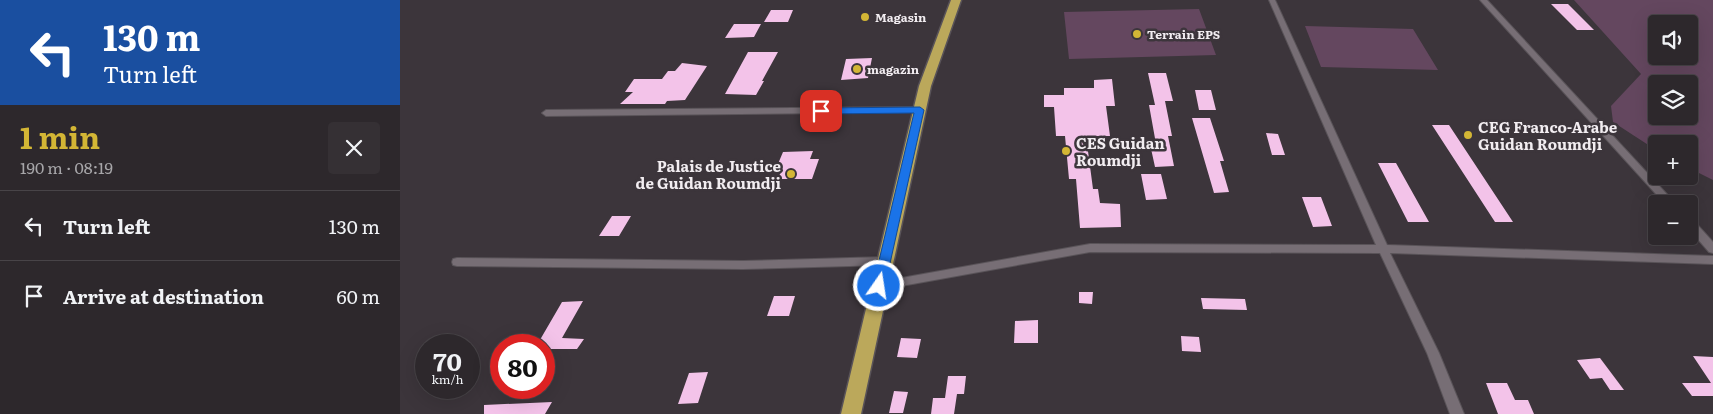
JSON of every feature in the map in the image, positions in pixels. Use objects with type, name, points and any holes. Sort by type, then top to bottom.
[{"type":"highway","points":[[851,414],[925,86],[956,0]]},
{"type":"street","points":[[1272,0],[1383,249],[1433,353],[1458,414]]},
{"type":"street","points":[[1483,0],[1663,195]]},
{"type":"street","points":[[546,113],[920,110]]},
{"type":"street","points":[[1698,233],[1713,250]]},
{"type":"street","points":[[879,286],[1090,248],[1383,249],[1713,260]]},
{"type":"street","points":[[457,262],[743,265],[885,261]]},
{"type":"shaded area","points":[[1574,0],[1713,0],[1713,180],[1698,172],[1698,135],[1648,135],[1648,145],[1613,122],[1611,106],[1641,74]]},
{"type":"shaded area","name":"Terrain EPS","points":[[1199,9],[1216,55],[1069,59],[1064,12]]},
{"type":"shaded area","points":[[1305,26],[1413,29],[1438,70],[1321,67]]},
{"type":"building","points":[[1551,4],[1568,4],[1594,30],[1577,30]]},
{"type":"building","points":[[771,10],[793,10],[788,22],[764,22]]},
{"type":"building","points":[[734,24],[761,24],[754,37],[725,38]]},
{"type":"building","points":[[748,52],[778,52],[756,95],[725,94]]},
{"type":"building","name":"magazin","points":[[872,58],[868,78],[841,80],[846,59]]},
{"type":"building","points":[[682,63],[707,66],[685,100],[667,101],[665,104],[620,104],[633,92],[625,92],[634,79],[662,79],[668,71],[675,71]]},
{"type":"building","points":[[1148,73],[1166,73],[1173,101],[1165,101],[1172,136],[1168,136],[1174,166],[1155,167],[1150,144],[1156,144],[1149,105],[1155,105]]},
{"type":"building","points":[[1112,79],[1115,106],[1106,106],[1110,136],[1086,136],[1093,189],[1098,189],[1100,203],[1120,204],[1121,227],[1080,228],[1076,179],[1069,179],[1065,136],[1056,136],[1054,107],[1044,107],[1044,95],[1064,95],[1064,88],[1094,88],[1094,80]]},
{"type":"building","points":[[1195,90],[1211,90],[1216,110],[1199,110]]},
{"type":"building","points":[[1192,118],[1210,118],[1224,161],[1220,161],[1229,192],[1214,193]]},
{"type":"building","points":[[1432,125],[1449,125],[1513,222],[1495,222]]},
{"type":"building","points":[[1266,133],[1278,134],[1285,155],[1272,155]]},
{"type":"building","points":[[813,151],[810,159],[819,159],[812,179],[778,179],[781,171],[775,171],[783,152]]},
{"type":"building","points":[[1378,163],[1396,163],[1429,222],[1408,222]]},
{"type":"building","points":[[1141,174],[1161,174],[1167,199],[1146,200]]},
{"type":"building","points":[[1302,197],[1321,197],[1332,226],[1313,227]]},
{"type":"building","points":[[612,216],[631,216],[619,236],[599,236]]},
{"type":"building","points":[[1079,292],[1093,292],[1092,304],[1079,303]]},
{"type":"building","points":[[774,296],[795,296],[789,316],[767,316]]},
{"type":"building","points":[[1201,298],[1245,299],[1247,310],[1203,309]]},
{"type":"building","points":[[583,301],[562,338],[584,339],[577,349],[555,349],[555,334],[543,334],[562,302]]},
{"type":"building","points":[[1038,320],[1038,343],[1014,343],[1015,321]]},
{"type":"building","points":[[1181,336],[1199,337],[1201,352],[1182,351]]},
{"type":"building","points":[[901,338],[921,339],[917,358],[897,357]]},
{"type":"building","points":[[1693,356],[1713,357],[1713,396],[1692,396],[1682,383],[1711,383]]},
{"type":"building","points":[[1600,358],[1624,390],[1610,390],[1602,378],[1590,379],[1577,360]]},
{"type":"building","points":[[708,372],[698,403],[678,404],[689,373]]},
{"type":"building","points":[[948,376],[966,376],[964,394],[957,394],[954,414],[931,414],[933,398],[945,398]]},
{"type":"building","points":[[1486,383],[1507,383],[1515,400],[1528,400],[1534,414],[1498,414]]},
{"type":"building","points":[[894,391],[908,392],[903,413],[889,413]]},
{"type":"building","points":[[552,402],[545,414],[484,414],[484,405]]},
{"type":"place","name":"Magasin","points":[[865,17]]},
{"type":"place","name":"Terrain EPS","points":[[1137,34]]},
{"type":"place","name":"magazin","points":[[857,69]]},
{"type":"place","name":"CEG Franco-Arabe Guidan Roumdji","points":[[1468,135]]},
{"type":"place","name":"CES Guidan Roumdji","points":[[1066,151]]},
{"type":"place","name":"Palais de Justice de Guidan Roumdji","points":[[791,174]]},
{"type":"route","points":[[821,111],[920,110],[879,286]]}]
